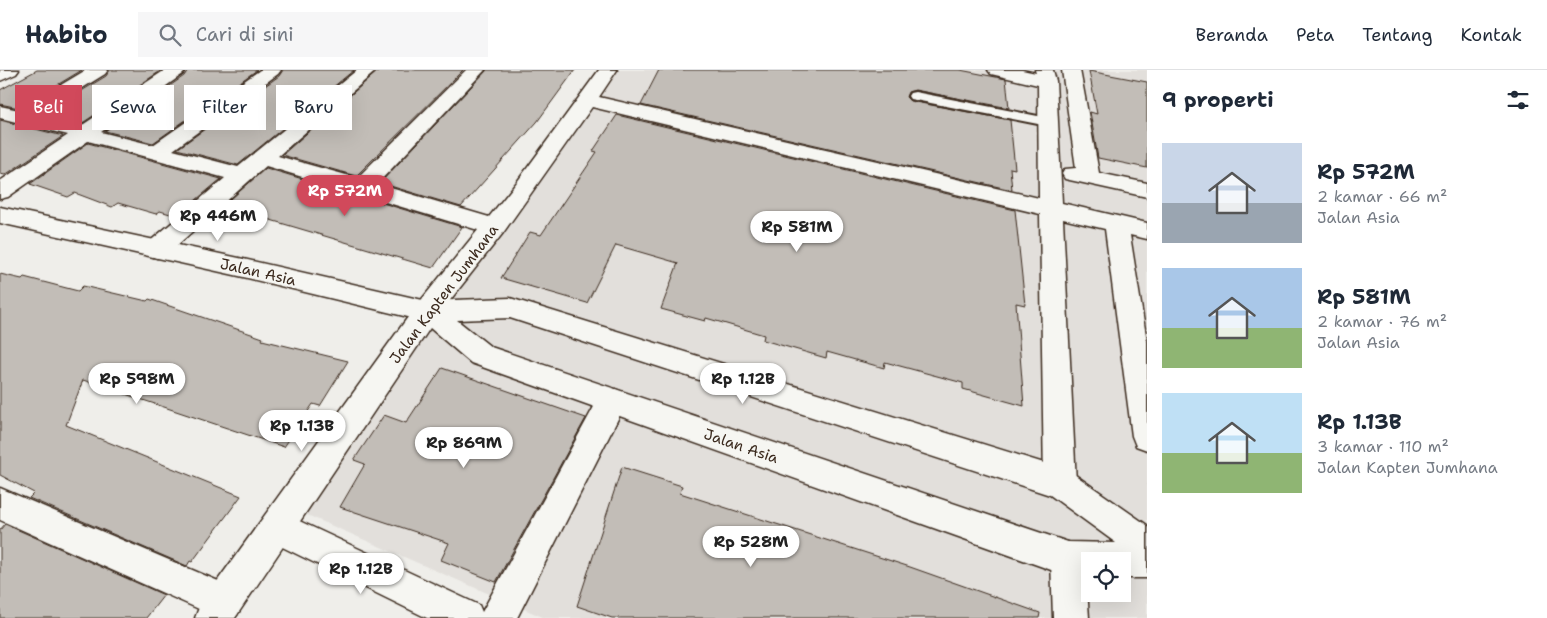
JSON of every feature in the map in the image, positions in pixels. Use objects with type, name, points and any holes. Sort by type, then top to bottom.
[{"type":"street","points":[[0,75],[10,70]]},
{"type":"street","points":[[74,85],[99,70]]},
{"type":"street","points":[[0,192],[177,70]]},
{"type":"street","points":[[156,153],[272,70]]},
{"type":"street","points":[[157,249],[368,70]]},
{"type":"street","points":[[360,187],[476,70]]},
{"type":"street","name":"Jalan Kapten Jumhana","points":[[219,610],[278,528],[427,311],[495,227],[608,70]]},
{"type":"street","points":[[997,70],[1046,75],[1060,484]]},
{"type":"street","points":[[1071,70],[1090,178]]},
{"type":"street","points":[[587,100],[1147,231]]},
{"type":"street","points":[[0,112],[15,115]]},
{"type":"street","points":[[73,130],[241,176]]},
{"type":"street","points":[[262,158],[495,227]]},
{"type":"street","points":[[1050,170],[1147,190]]},
{"type":"street","name":"Jalan Asia","points":[[0,215],[427,311],[510,308],[1060,484],[1147,545]]},
{"type":"street","points":[[1116,224],[1141,363],[1147,436]]},
{"type":"street","name":"Jalan Asia","points":[[427,311],[481,355],[1068,560],[1147,561]]},
{"type":"street","points":[[498,618],[612,401]]},
{"type":"street","points":[[0,504],[219,610]]},
{"type":"street","points":[[278,528],[466,618]]},
{"type":"street","points":[[1068,560],[1070,618]]},
{"type":"lane","points":[[915,96],[1048,122]]},
{"type":"shaded area","points":[[606,70],[1147,70],[1147,618],[545,618],[284,505]]},
{"type":"building","points":[[37,70],[82,70],[57,85],[15,85],[15,107],[0,104],[0,90]]},
{"type":"building","points":[[110,70],[162,70],[140,85],[92,85],[92,117],[82,123],[82,91],[106,76]]},
{"type":"building","points":[[188,70],[257,70],[236,85],[184,85],[184,121],[174,128],[174,85],[171,85],[184,76]]},
{"type":"building","points":[[283,70],[354,70],[336,85],[276,85],[276,130],[281,130],[238,165],[177,149],[204,130],[266,130],[266,85],[279,76]]},
{"type":"building","points":[[379,70],[463,70],[356,176],[282,155],[311,130],[352,130],[352,94]]},
{"type":"building","points":[[487,70],[575,70],[537,122],[461,207],[380,183]]},
{"type":"building","points":[[659,70],[960,70],[1006,79],[1009,108],[915,90],[908,92],[906,97],[910,101],[1010,120],[1015,169],[1010,168],[1012,190],[641,105]]},
{"type":"building","points":[[1089,71],[1147,82],[1147,168],[1098,158],[1090,112],[1097,114]]},
{"type":"building","points":[[617,115],[1015,210],[1025,305],[1016,303],[1024,406],[963,389],[963,383],[885,362],[884,368],[827,352],[826,358],[763,340],[764,335],[706,318],[705,321],[661,309],[678,263],[616,245],[587,303],[501,278],[530,232],[541,235],[597,152],[593,151]]},
{"type":"building","points":[[0,120],[15,124],[15,130],[39,130],[63,136],[5,175],[0,174]]},
{"type":"building","points":[[106,130],[172,130],[153,143],[105,131]]},
{"type":"building","points":[[88,143],[221,179],[177,216],[160,211],[156,214],[118,203],[112,207],[75,193],[68,197],[30,184]]},
{"type":"building","points":[[266,168],[462,227],[433,268],[223,206]]},
{"type":"building","points":[[0,274],[22,279],[24,277],[78,291],[83,286],[147,301],[149,299],[263,338],[262,340],[348,361],[320,406],[313,404],[284,447],[83,380],[66,425],[241,496],[192,562],[190,561],[187,566],[29,498],[34,493],[0,475]]},
{"type":"building","points":[[442,368],[586,418],[496,582],[441,560],[449,543],[340,507],[365,464],[354,460],[384,415],[406,423]]},
{"type":"building","points":[[622,467],[682,486],[680,493],[910,567],[1040,613],[1039,618],[612,618],[577,606]]},
{"type":"building","points":[[5,524],[164,595],[146,618],[0,618],[0,530]]}]
